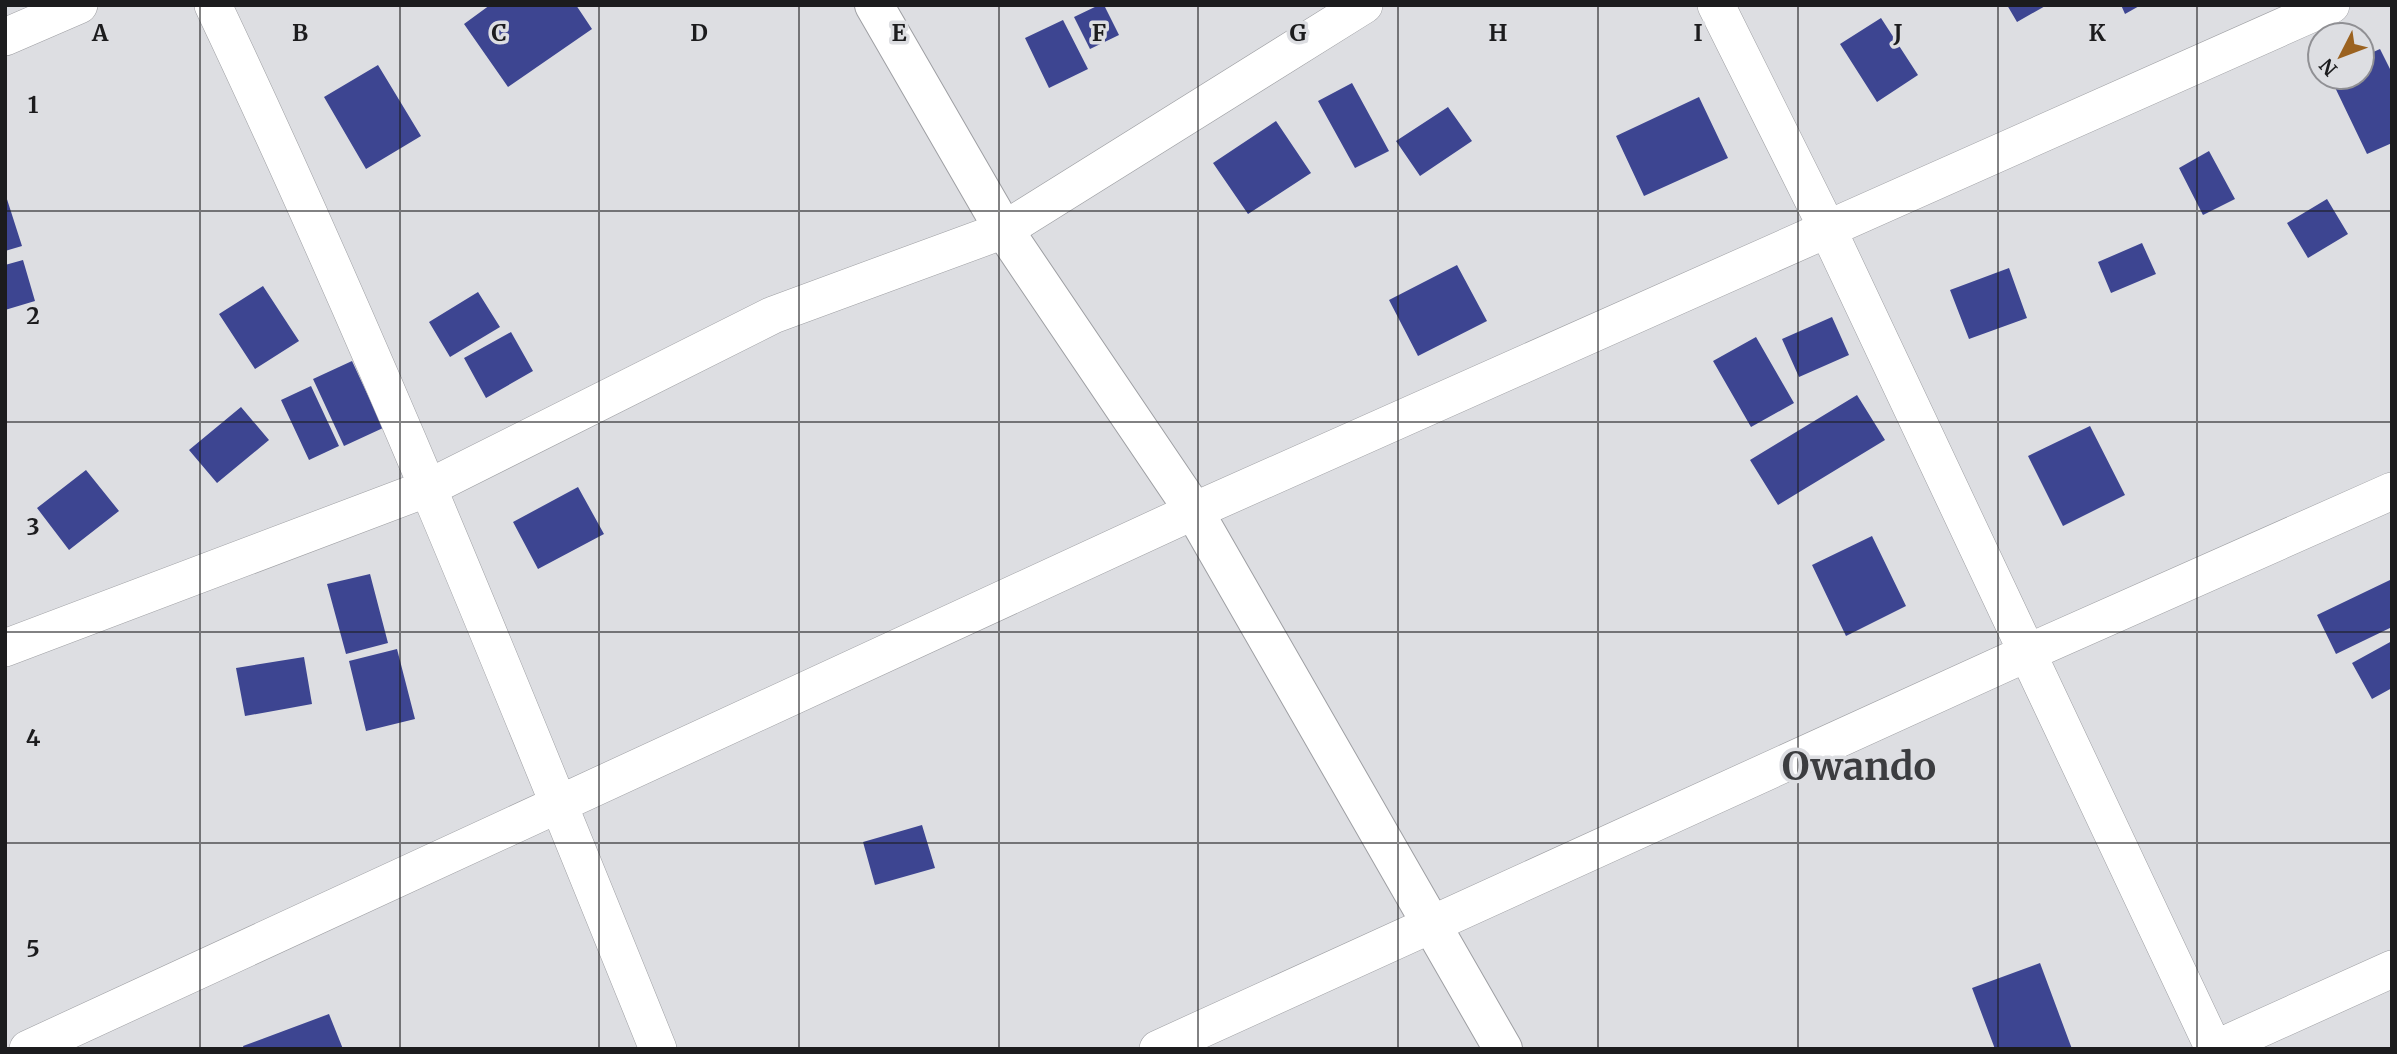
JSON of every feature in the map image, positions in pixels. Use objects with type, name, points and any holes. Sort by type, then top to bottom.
[{"type":"main road","points":[[874,5],[1004,230],[1194,511],[1503,1049]]},
{"type":"street","points":[[5,37],[79,5]]},
{"type":"street","points":[[213,5],[271,127],[428,488],[658,1049]]},
{"type":"street","points":[[5,648],[428,488],[773,315],[1004,230],[1364,5]]},
{"type":"street","points":[[1716,5],[1828,230],[2215,1049],[2392,969]]},
{"type":"street","points":[[28,1049],[1194,511],[2331,5]]},
{"type":"street","points":[[1158,1049],[2027,653],[2392,491]]},
{"type":"building","points":[[490,5],[576,5],[592,29],[508,87],[464,24]]},
{"type":"building","points":[[1104,5],[1119,35],[1090,49],[1074,17]]},
{"type":"building","points":[[2007,5],[2047,5],[2017,22]]},
{"type":"building","points":[[2121,5],[2141,5],[2125,14]]},
{"type":"building","points":[[1881,18],[1918,75],[1877,102],[1840,44]]},
{"type":"building","points":[[1063,20],[1088,69],[1049,88],[1025,38]]},
{"type":"building","points":[[2380,49],[2392,73],[2392,143],[2367,154],[2337,91],[2376,91],[2376,51]]},
{"type":"building","points":[[378,65],[421,136],[366,169],[324,97]]},
{"type":"building","points":[[1352,83],[1389,151],[1355,168],[1318,101]]},
{"type":"building","points":[[1699,97],[1728,158],[1644,196],[1616,136]]},
{"type":"building","points":[[1448,107],[1472,141],[1420,176],[1396,141]]},
{"type":"building","points":[[1276,121],[1311,173],[1248,214],[1213,163]]},
{"type":"building","points":[[2209,151],[2235,199],[2203,215],[2179,168]]},
{"type":"building","points":[[5,193],[22,246],[5,251]]},
{"type":"building","points":[[2327,199],[2348,234],[2308,258],[2287,223]]},
{"type":"building","points":[[2142,243],[2156,274],[2111,293],[2098,262]]},
{"type":"building","points":[[23,260],[35,301],[5,310],[5,265]]},
{"type":"building","points":[[1457,265],[1487,321],[1418,356],[1389,300]]},
{"type":"building","points":[[2009,268],[2027,318],[1969,339],[1950,290]]},
{"type":"building","points":[[263,286],[299,341],[255,369],[219,314]]},
{"type":"building","points":[[478,292],[500,327],[450,357],[429,322]]},
{"type":"building","points":[[1832,317],[1849,355],[1799,377],[1782,339]]},
{"type":"building","points":[[511,332],[533,371],[486,398],[464,358]]},
{"type":"building","points":[[1756,337],[1794,403],[1751,427],[1713,361]]},
{"type":"building","points":[[352,361],[383,428],[344,446],[313,379]]},
{"type":"building","points":[[311,386],[339,446],[309,460],[281,400]]},
{"type":"building","points":[[1857,395],[1885,440],[1778,505],[1750,460]]},
{"type":"building","points":[[241,407],[269,440],[217,483],[189,450]]},
{"type":"building","points":[[2090,426],[2125,495],[2063,526],[2028,456]]},
{"type":"building","points":[[86,470],[119,511],[69,550],[37,508]]},
{"type":"building","points":[[578,487],[604,534],[538,569],[513,522]]},
{"type":"building","points":[[1872,536],[1906,606],[1846,636],[1812,565]]},
{"type":"building","points":[[370,574],[388,643],[346,654],[327,584]]},
{"type":"building","points":[[2390,580],[2392,627],[2336,654],[2317,615]]},
{"type":"building","points":[[2392,641],[2392,688],[2372,699],[2352,663]]},
{"type":"building","points":[[397,649],[415,719],[366,731],[349,661]]},
{"type":"building","points":[[304,657],[312,704],[245,716],[236,668]]},
{"type":"building","points":[[922,825],[935,868],[875,885],[863,842]]},
{"type":"building","points":[[2040,963],[2072,1049],[1995,1049],[1972,988]]},
{"type":"building","points":[[329,1014],[343,1049],[244,1049],[243,1046]]},
{"type":"district","name":"Owando","points":[[1859,766]]}]
